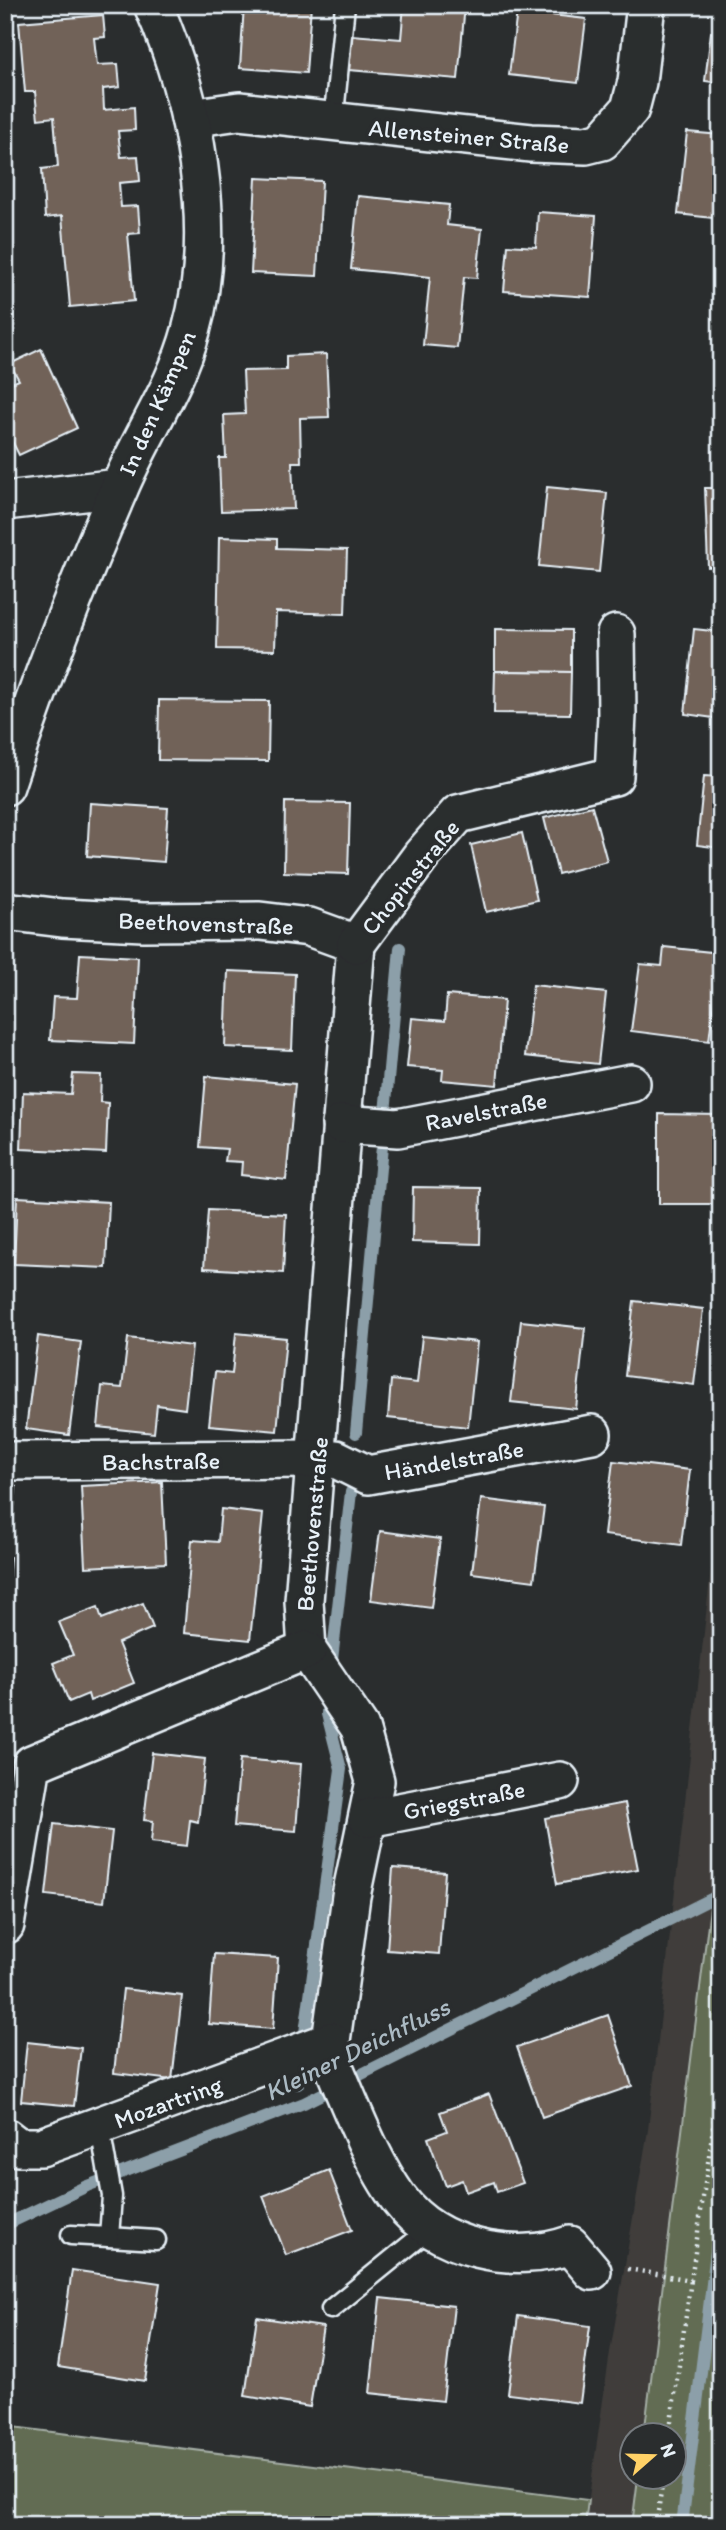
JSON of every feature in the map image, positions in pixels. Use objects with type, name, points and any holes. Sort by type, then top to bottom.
[{"type":"street","name":"In den Kämpen","points":[[5,786],[21,737],[119,488],[184,353],[198,296],[202,239],[199,172],[184,90],[153,5]]},
{"type":"street","name":"Allensteiner Straße","points":[[190,118],[239,111],[333,124],[531,144],[586,145],[602,141],[630,109],[637,82],[646,5]]},
{"type":"street","points":[[5,501],[119,488]]},
{"type":"street","name":"Chopinstraße","points":[[356,944],[422,855],[458,814],[614,776],[617,715],[616,634]]},
{"type":"street","name":"Beethovenstraße","points":[[5,911],[62,918],[143,922],[260,921],[309,927],[356,944],[369,1126],[318,1459],[304,1601],[312,1658]]},
{"type":"street","name":"Ravelstraße","points":[[369,1126],[631,1083]]},
{"type":"street","name":"Händelstraße","points":[[318,1459],[336,1459],[368,1475],[592,1434]]},
{"type":"street","name":"Bachstraße","points":[[5,1461],[318,1459]]},
{"type":"street","points":[[5,1925],[19,1762],[312,1658],[360,1728],[375,1781],[316,2052],[345,2094],[394,2192],[401,2202],[432,2227],[460,2241],[499,2253],[540,2253],[570,2245],[592,2271]]},
{"type":"street","name":"Griegstraße","points":[[368,1818],[560,1781]]},
{"type":"street","name":"Mozartring","points":[[5,2137],[18,2147],[102,2142],[316,2052]]},
{"type":"lane","points":[[333,124],[345,5]]},
{"type":"lane","points":[[102,2142],[112,2196],[109,2237]]},
{"type":"lane","points":[[331,2309],[432,2227]]},
{"type":"lane","points":[[71,2235],[156,2240]]},
{"type":"path","points":[[671,2422],[691,2280],[718,2130],[721,2073]]},
{"type":"path","points":[[592,2271],[632,2268],[691,2280]]},
{"type":"path","points":[[656,2525],[661,2492]]},
{"type":"shaded area","points":[[721,1481],[721,1823],[677,2189],[646,2422],[618,2422],[618,2492],[636,2492],[632,2525],[585,2525],[610,2352],[648,2130]]},
{"type":"green space","points":[[721,1881],[721,2525],[632,2525],[636,2492],[688,2492],[688,2422],[646,2422],[713,1884]]},
{"type":"green space","points":[[5,2426],[588,2500],[585,2525],[5,2525]]},
{"type":"building","points":[[244,5],[311,5],[306,73],[240,68]]},
{"type":"building","points":[[404,5],[465,5],[458,79],[349,70],[352,35],[401,39]]},
{"type":"building","points":[[517,11],[586,19],[578,83],[509,75]]},
{"type":"building","points":[[103,15],[105,37],[94,38],[97,65],[118,64],[120,87],[103,89],[104,110],[134,107],[135,130],[118,131],[121,157],[138,156],[140,181],[119,183],[121,207],[138,206],[140,233],[128,234],[134,301],[70,307],[62,216],[45,218],[42,169],[58,167],[54,117],[38,119],[35,92],[25,92],[19,22]]},
{"type":"building","points":[[711,32],[721,33],[721,83],[705,81]]},
{"type":"building","points":[[687,132],[721,135],[721,219],[678,214]]},
{"type":"building","points":[[256,178],[322,181],[317,276],[251,273]]},
{"type":"building","points":[[358,196],[449,205],[447,225],[482,229],[477,278],[464,277],[457,348],[423,345],[430,277],[351,269]]},
{"type":"building","points":[[538,212],[596,216],[590,297],[504,291],[508,245],[536,247]]},
{"type":"building","points":[[41,349],[77,428],[19,455],[5,427],[5,386],[19,380],[10,364]]},
{"type":"building","points":[[326,354],[329,417],[300,418],[301,462],[292,462],[294,509],[221,511],[219,458],[226,458],[224,415],[245,414],[243,371],[286,370],[286,356]]},
{"type":"building","points":[[547,487],[607,493],[599,572],[539,566]]},
{"type":"building","points":[[705,488],[721,488],[721,566],[708,567]]},
{"type":"building","points":[[219,537],[277,539],[277,548],[347,550],[345,614],[276,612],[275,650],[217,649]]},
{"type":"building","points":[[495,629],[571,630],[571,672],[495,671]]},
{"type":"building","points":[[694,629],[721,632],[721,719],[685,714]]},
{"type":"building","points":[[495,671],[571,672],[570,714],[494,713]]},
{"type":"building","points":[[159,700],[269,701],[268,761],[158,760]]},
{"type":"building","points":[[704,776],[721,777],[721,848],[697,845]]},
{"type":"building","points":[[285,802],[350,803],[348,874],[284,872]]},
{"type":"building","points":[[90,803],[168,808],[164,862],[87,856]]},
{"type":"building","points":[[592,806],[607,861],[558,874],[544,818]]},
{"type":"building","points":[[522,833],[537,900],[486,912],[471,845]]},
{"type":"building","points":[[664,947],[720,953],[709,1041],[631,1031],[640,964],[662,966]]},
{"type":"building","points":[[80,954],[138,957],[134,1044],[50,1040],[53,997],[77,998]]},
{"type":"building","points":[[228,971],[295,974],[292,1050],[225,1047]]},
{"type":"building","points":[[533,985],[606,993],[598,1064],[525,1056]]},
{"type":"building","points":[[447,995],[504,1000],[497,1085],[442,1080],[443,1070],[407,1067],[412,1018],[445,1021]]},
{"type":"building","points":[[73,1074],[101,1075],[100,1102],[108,1103],[106,1153],[21,1149],[23,1092],[71,1094]]},
{"type":"building","points":[[206,1076],[295,1084],[286,1180],[241,1175],[242,1162],[225,1161],[227,1149],[200,1147]]},
{"type":"building","points":[[659,1114],[721,1115],[721,1204],[659,1204]]},
{"type":"building","points":[[413,1187],[481,1188],[480,1244],[412,1242]]},
{"type":"building","points":[[17,1197],[109,1202],[106,1268],[14,1264]]},
{"type":"building","points":[[208,1210],[286,1214],[283,1273],[204,1268]]},
{"type":"building","points":[[634,1301],[703,1309],[694,1385],[625,1376]]},
{"type":"building","points":[[521,1321],[585,1328],[576,1409],[511,1402]]},
{"type":"building","points":[[236,1333],[286,1338],[277,1431],[209,1425],[215,1372],[232,1374]]},
{"type":"building","points":[[38,1336],[81,1342],[69,1435],[26,1429]]},
{"type":"building","points":[[422,1336],[477,1342],[468,1427],[388,1418],[391,1380],[417,1383]]},
{"type":"building","points":[[128,1338],[192,1346],[185,1409],[157,1405],[154,1433],[98,1427],[102,1386],[122,1388]]},
{"type":"building","points":[[613,1461],[690,1470],[681,1545],[604,1535]]},
{"type":"building","points":[[162,1482],[166,1563],[85,1567],[81,1486]]},
{"type":"building","points":[[5,1485],[16,1486],[12,1529],[5,1529]]},
{"type":"building","points":[[481,1499],[544,1507],[534,1581],[472,1573]]},
{"type":"building","points":[[221,1509],[263,1514],[250,1640],[184,1633],[192,1540],[218,1542]]},
{"type":"building","points":[[380,1531],[440,1539],[431,1608],[371,1600]]},
{"type":"building","points":[[5,1556],[10,1557],[7,1596],[5,1596]]},
{"type":"building","points":[[143,1603],[153,1628],[118,1643],[134,1683],[90,1701],[88,1694],[69,1702],[53,1663],[73,1655],[59,1622],[98,1607],[102,1619]]},
{"type":"building","points":[[152,1753],[205,1759],[198,1822],[190,1820],[187,1846],[151,1842],[153,1821],[144,1820]]},
{"type":"building","points":[[240,1759],[301,1764],[296,1831],[234,1826]]},
{"type":"building","points":[[625,1803],[638,1869],[557,1884],[545,1818]]},
{"type":"building","points":[[54,1824],[112,1831],[104,1902],[46,1895]]},
{"type":"building","points":[[393,1868],[445,1872],[439,1954],[387,1950]]},
{"type":"building","points":[[214,1954],[278,1958],[273,2029],[209,2024]]},
{"type":"building","points":[[123,1989],[182,1996],[172,2080],[114,2073]]},
{"type":"building","points":[[608,2015],[632,2086],[542,2117],[517,2047]]},
{"type":"building","points":[[27,2042],[81,2048],[74,2106],[21,2101]]},
{"type":"building","points":[[489,2094],[523,2183],[497,2192],[494,2182],[466,2192],[462,2180],[446,2186],[428,2138],[447,2131],[440,2112]]},
{"type":"building","points":[[329,2170],[352,2230],[286,2255],[263,2196]]},
{"type":"building","points":[[72,2270],[160,2283],[145,2381],[58,2367]]},
{"type":"building","points":[[380,2298],[454,2306],[443,2401],[370,2393]]},
{"type":"building","points":[[518,2316],[590,2326],[580,2403],[508,2394]]},
{"type":"building","points":[[257,2317],[323,2327],[310,2407],[245,2396]]},
{"type":"waterway","points":[[356,1433],[400,948]]},
{"type":"waterway","points":[[331,1669],[351,1492]]},
{"type":"waterway","points":[[298,2084],[341,1769],[327,1714],[328,1697]]},
{"type":"waterway","name":"Kleiner Deichfluss","points":[[5,2225],[87,2186],[304,2103],[721,1894]]},
{"type":"waterway","points":[[682,2525],[721,2211]]}]
